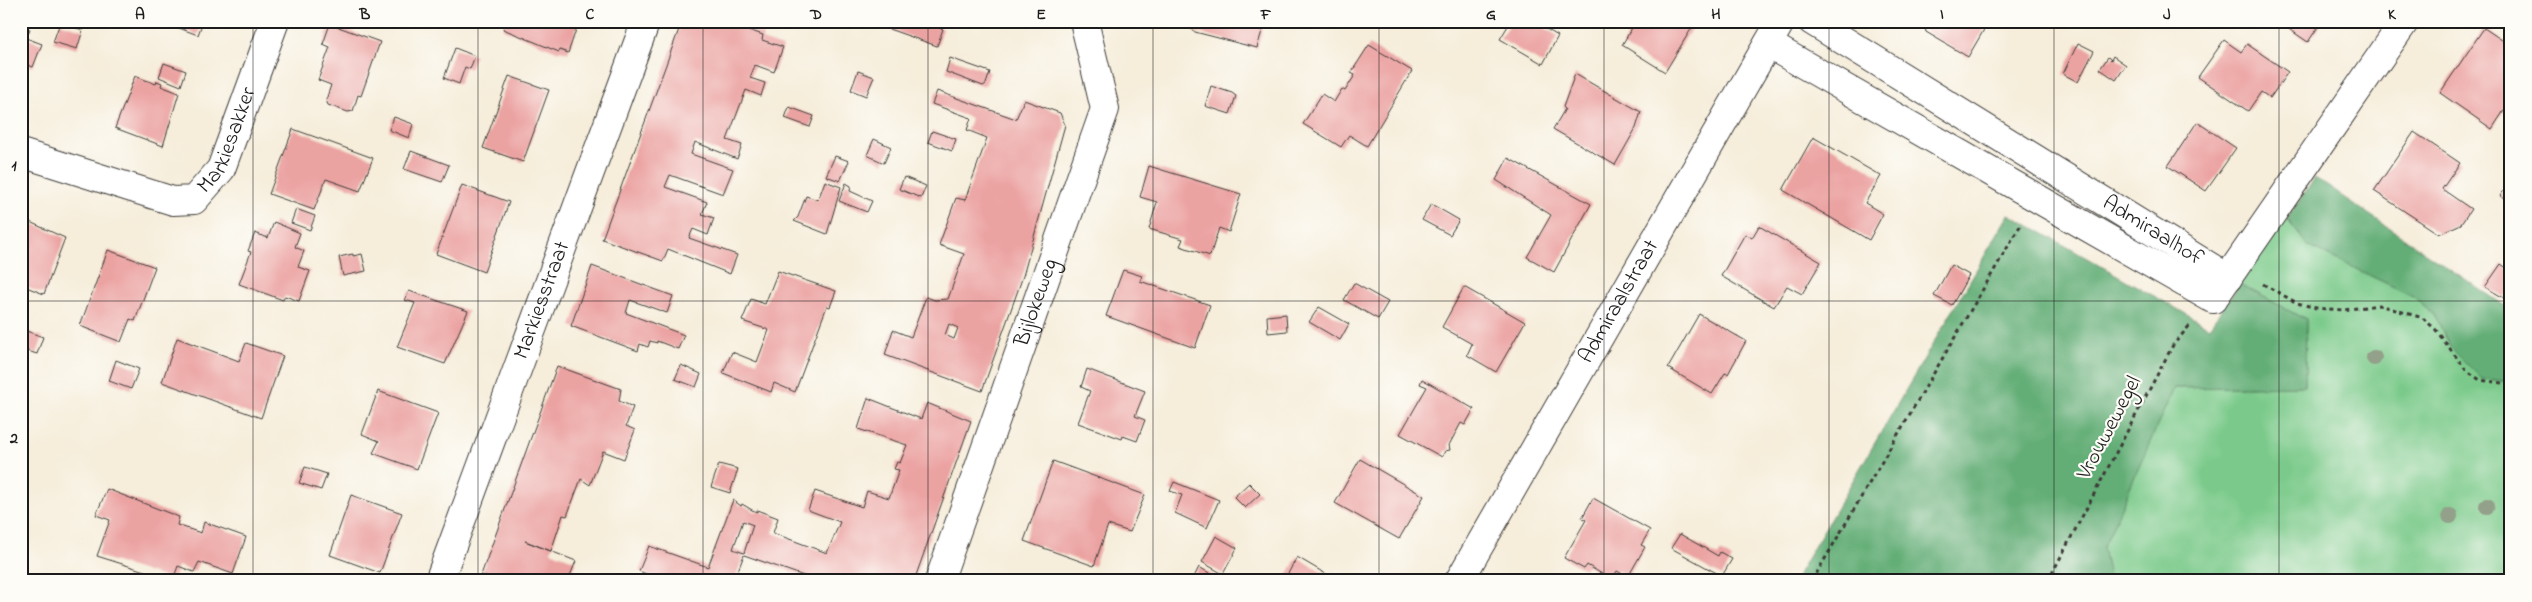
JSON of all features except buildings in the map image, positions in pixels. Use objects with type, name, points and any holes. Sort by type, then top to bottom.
[{"type":"street","name":"Markiesakker","points":[[21,153],[173,201],[194,200],[221,170],[275,21]]},
{"type":"street","name":"Markiesstraat","points":[[439,581],[646,21]]},
{"type":"street","name":"Bijlokeweg","points":[[939,581],[1105,109],[1084,21]]},
{"type":"street","name":"Admiraalhof","points":[[1812,21],[2225,282]]},
{"type":"street","name":"Admiraalhof","points":[[2225,282],[2405,21]]},
{"type":"street","name":"Admiraalhof","points":[[1774,33],[2036,198],[2225,282]]},
{"type":"street","name":"Admiraalstraat","points":[[1459,581],[1774,33]]},
{"type":"path","points":[[1812,581],[2036,198]]},
{"type":"path","points":[[2225,282],[2316,308],[2343,310],[2379,305],[2423,318],[2447,343],[2466,370],[2480,380],[2511,384]]},
{"type":"path","name":"Vrouwewegel","points":[[2048,581],[2173,345],[2225,282]]},
{"type":"green space","points":[[2315,178],[2511,310],[2511,382],[2481,378],[2450,347],[2435,315],[2413,296],[2308,246],[2287,219]]},
{"type":"green space","points":[[2009,214],[2209,327],[2240,284],[2306,320],[2305,386],[2174,388],[2103,548],[2110,581],[1794,581]]},
{"type":"green space","points":[[2287,219],[2308,246],[2413,296],[2435,315],[2450,347],[2481,378],[2511,382],[2511,581],[2110,581],[2103,548],[2174,388],[2305,386],[2306,320],[2240,284]]}]
